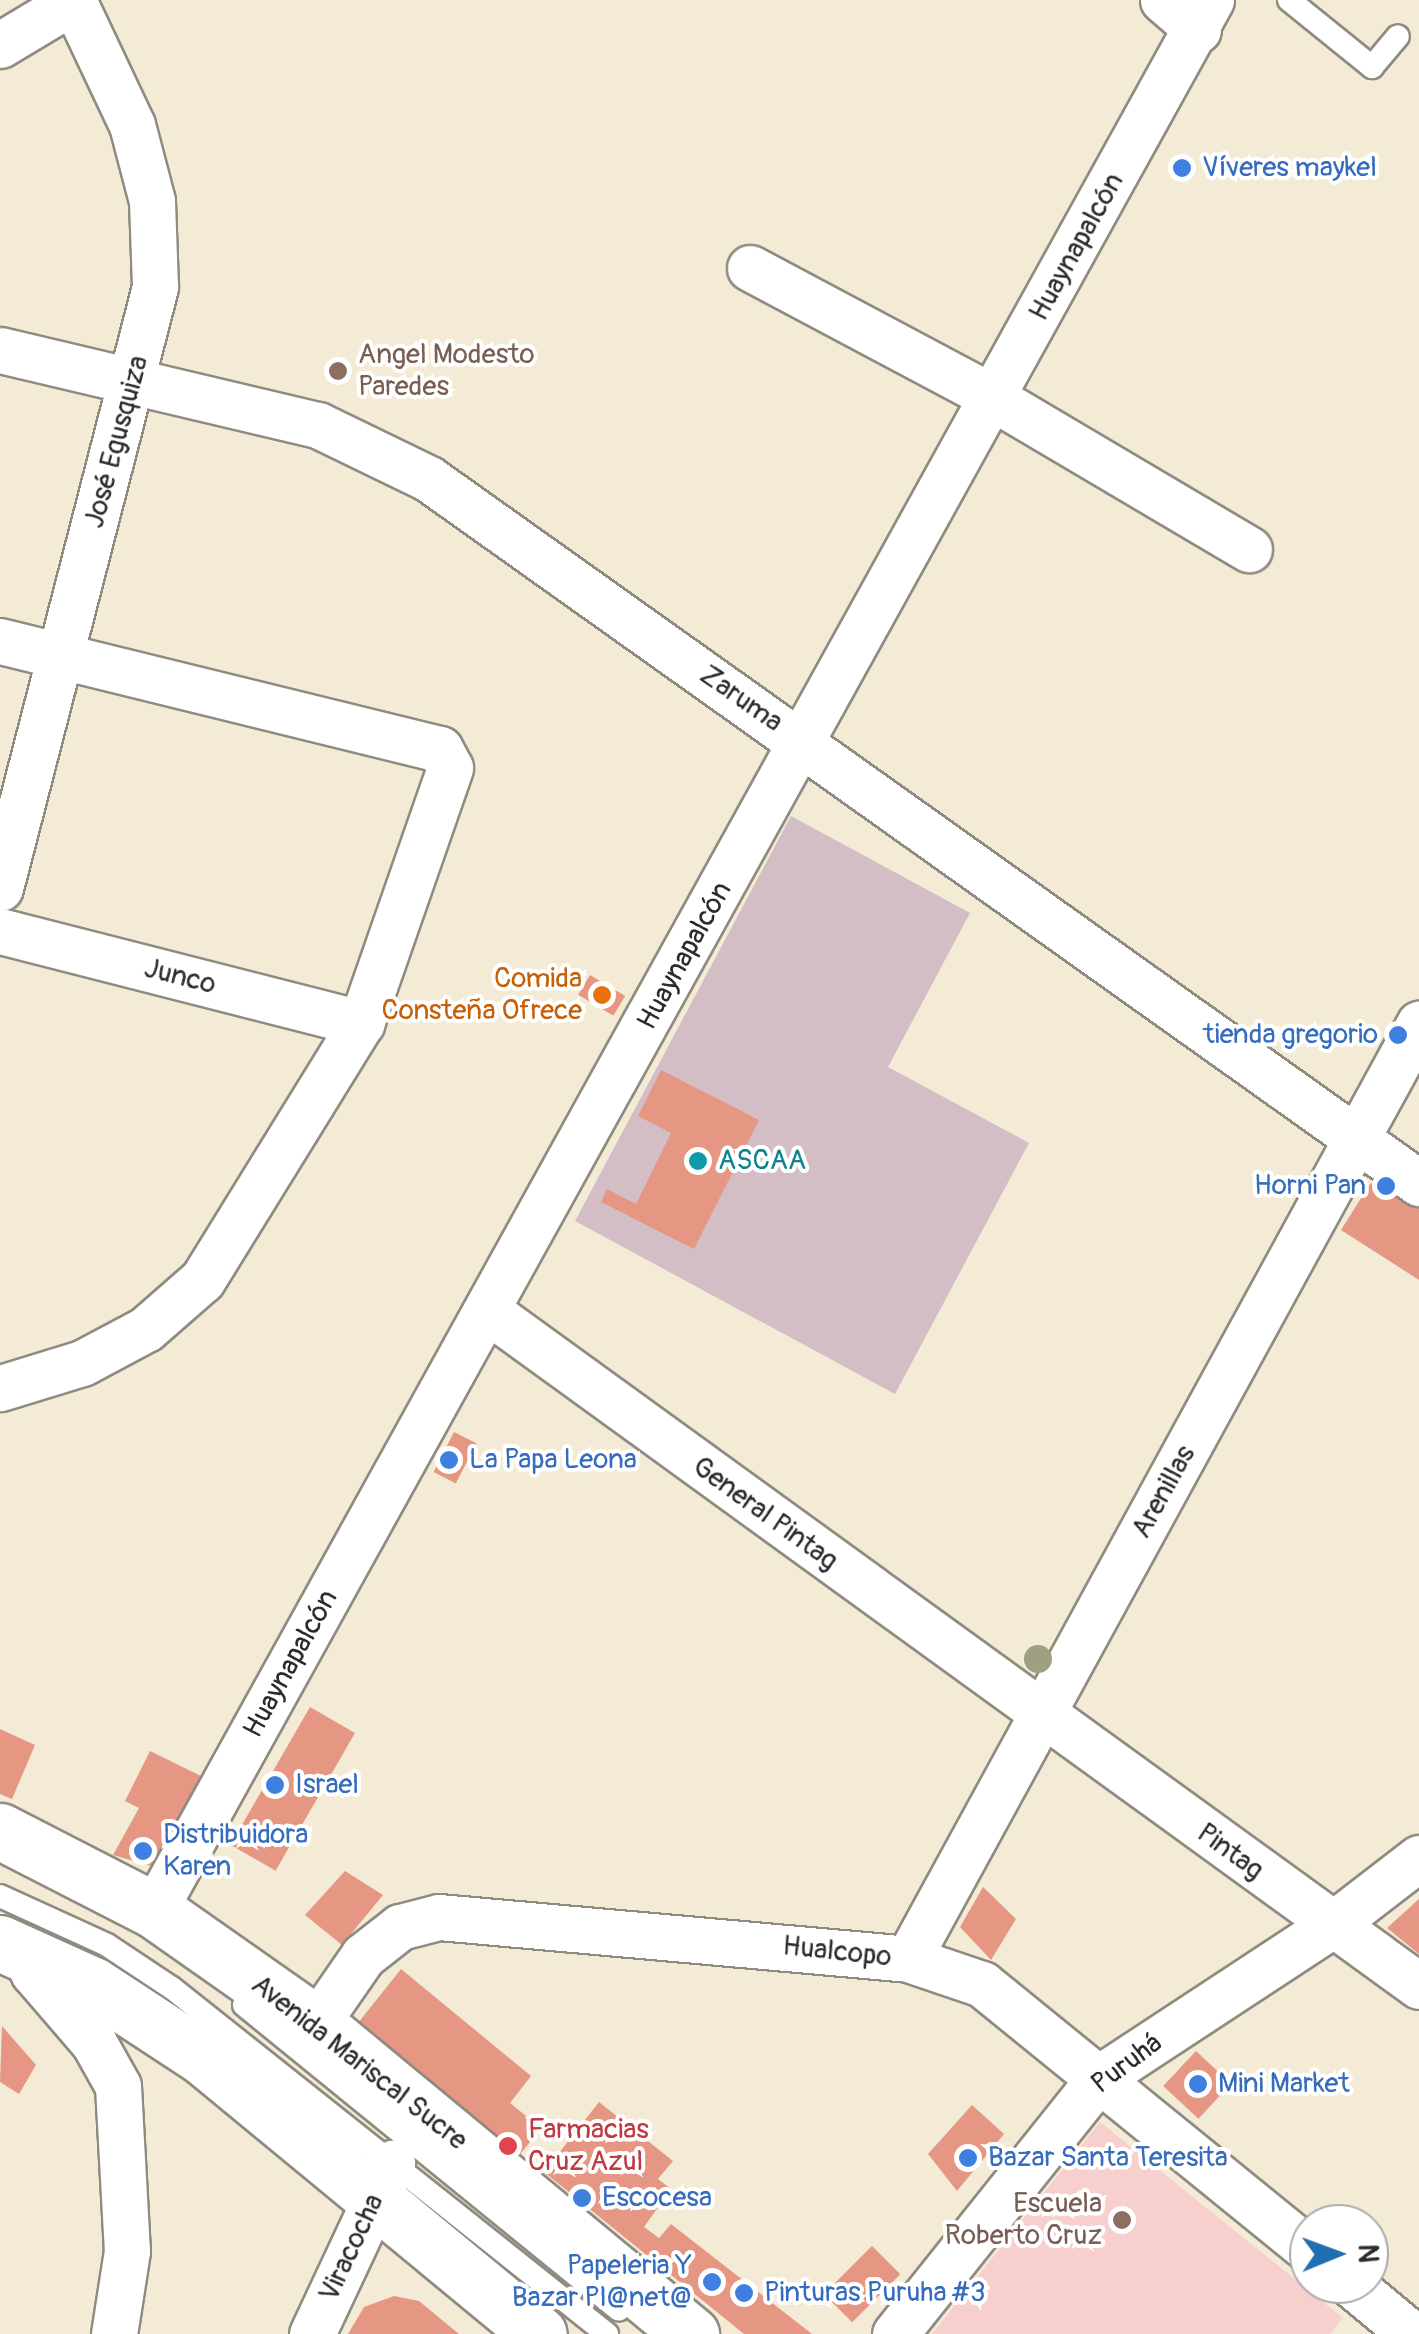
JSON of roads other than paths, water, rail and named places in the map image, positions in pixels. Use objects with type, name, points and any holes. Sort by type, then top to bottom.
[{"type":"main road","name":"Avenida Mariscal Sucre","points":[[0,1831],[154,1910],[316,2024],[690,2334]]},
{"type":"main road","points":[[14,1949],[93,1985],[382,2182],[539,2334]]},
{"type":"street","points":[[0,45],[74,0]]},
{"type":"street","name":"José Egusquiza","points":[[0,888],[135,380],[155,287],[152,201],[132,125],[74,0]]},
{"type":"street","points":[[1163,0],[1205,15]]},
{"type":"street","name":"Huaynapalcón","points":[[154,1910],[1205,15]]},
{"type":"street","points":[[750,268],[992,399],[1250,549]]},
{"type":"street","name":"Zaruma","points":[[0,350],[318,425],[373,446],[430,479],[804,743],[1355,1142],[1419,1182]]},
{"type":"street","points":[[0,642],[440,749],[448,757],[450,768],[361,1022],[202,1280],[146,1328],[82,1363],[0,1388]]},
{"type":"street","name":"Junco","points":[[0,931],[361,1022]]},
{"type":"street","name":"Arenillas","points":[[908,1960],[1419,1024]]},
{"type":"street","name":"General Pintag","points":[[488,1312],[1041,1717]]},
{"type":"street","name":"Pintag","points":[[1041,1717],[1419,1986]]},
{"type":"street","name":"Puruhá","points":[[896,2334],[1099,2078],[1332,1925],[1419,1858]]},
{"type":"street","name":"Hualcopo","points":[[316,2024],[363,1956],[400,1927],[438,1918],[485,1916],[908,1960],[982,1984],[1289,2234]]},
{"type":"street","points":[[14,1949],[94,2043],[118,2086],[126,2173],[127,2251],[114,2334]]},
{"type":"street","points":[[93,1985],[94,2043]]},
{"type":"street","name":"Viracocha","points":[[312,2334],[382,2182]]},
{"type":"street","points":[[1375,2304],[1412,2334]]},
{"type":"lane","points":[[1289,0],[1372,67],[1398,36]]},
{"type":"lane","points":[[0,1858],[186,1958],[634,2322]]},
{"type":"lane","points":[[0,1896],[107,1945],[172,1988],[382,2182],[607,2334]]},
{"type":"place","name":"Víveres maykel","points":[[1182,168]]},
{"type":"place","name":"Angel Modesto Paredes","points":[[338,371]]},
{"type":"place","name":"Comida Consteña Ofrece","points":[[602,995]]},
{"type":"place","name":"tienda gregorio","points":[[1398,1035]]},
{"type":"place","name":"ASCAA","points":[[698,1161]]},
{"type":"place","name":"Horni Pan","points":[[1386,1186]]},
{"type":"place","name":"La Papa Leona","points":[[449,1460]]},
{"type":"place","name":"Israel","points":[[275,1785]]},
{"type":"place","name":"Distribuidora Karen","points":[[143,1851]]},
{"type":"place","name":"Mini Market","points":[[1198,2084]]},
{"type":"place","name":"Farmacias Cruz Azul","points":[[508,2146]]},
{"type":"place","name":"Bazar Santa Teresita","points":[[968,2158]]},
{"type":"place","name":"Escocesa","points":[[582,2198]]},
{"type":"place","name":"Escuela Roberto Cruz","points":[[1122,2220]]},
{"type":"place","name":"Papeleria Y Bazar Pl@net@","points":[[712,2282]]},
{"type":"place","name":"Pinturas Puruha #3","points":[[744,2293]]}]
